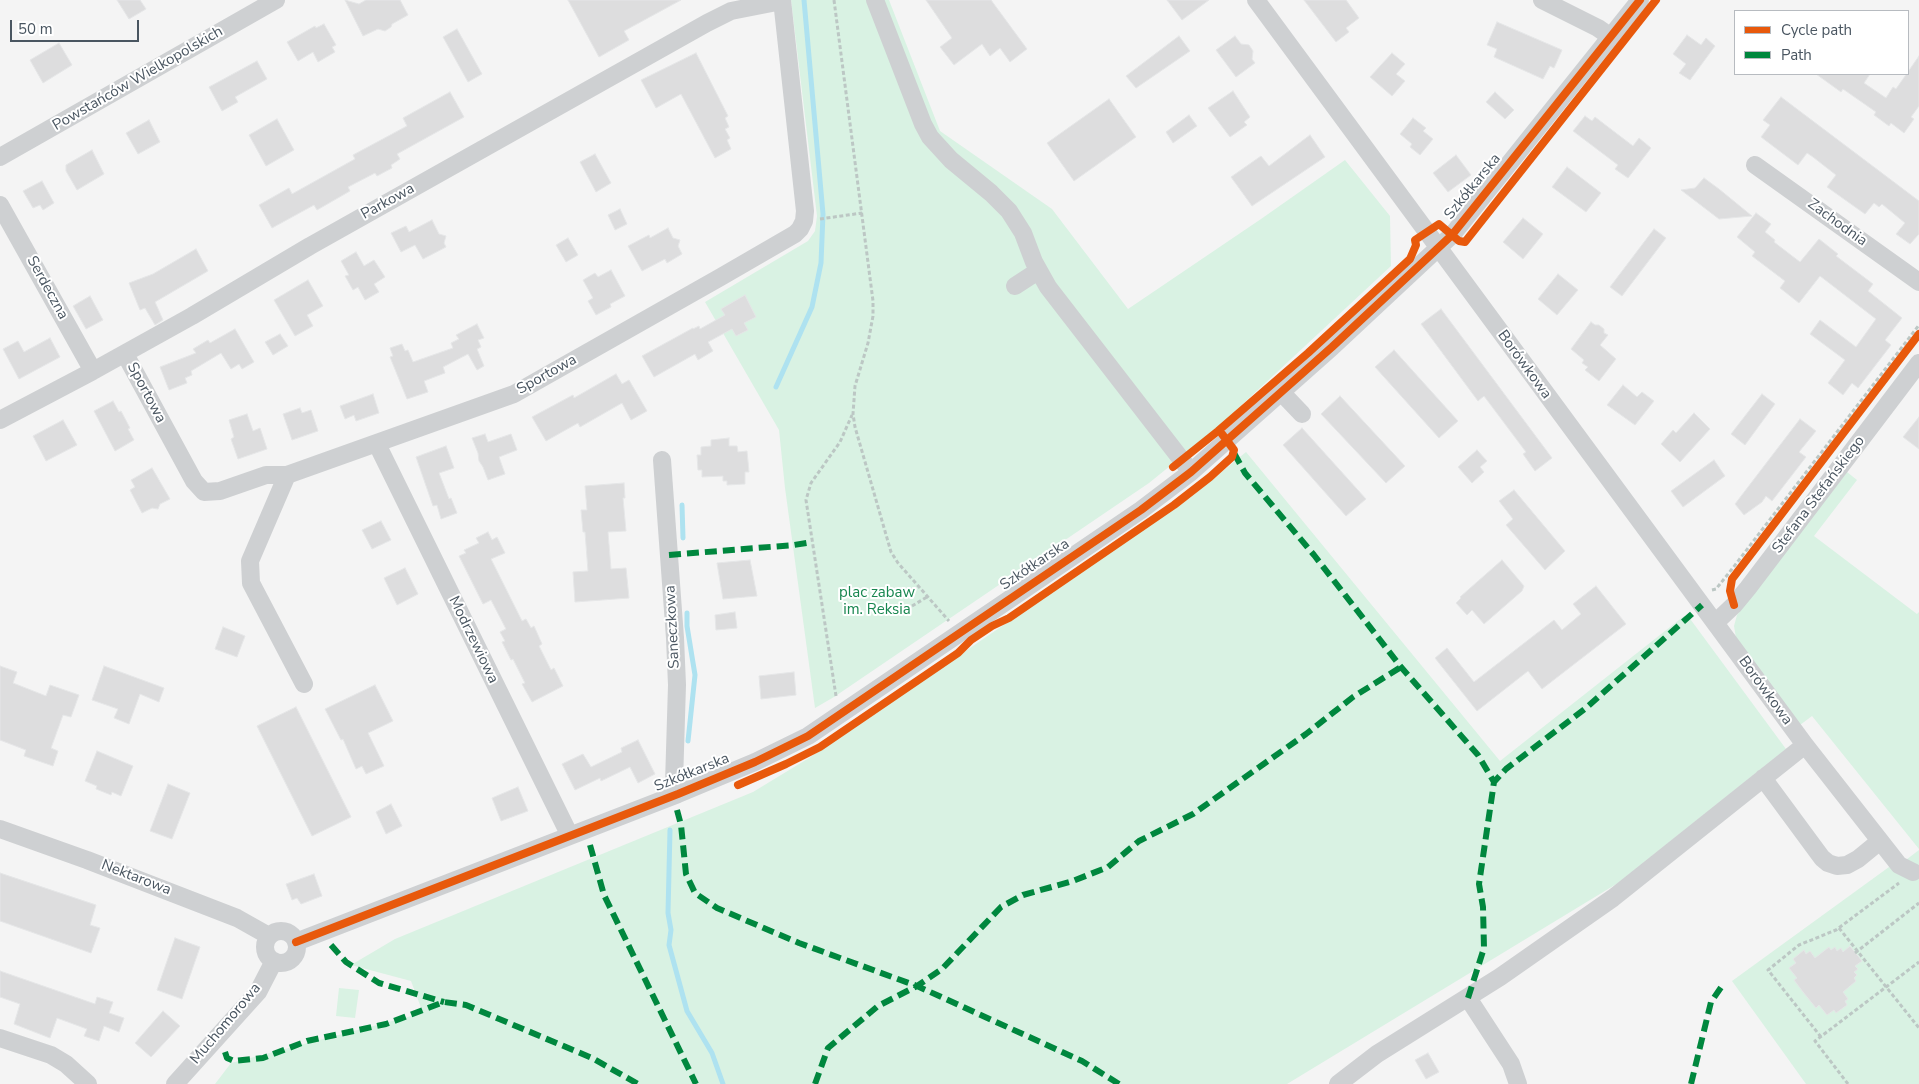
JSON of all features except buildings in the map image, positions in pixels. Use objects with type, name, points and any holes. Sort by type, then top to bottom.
[{"type":"street","name":"Powstańców Wielkopolskich","points":[[0,157],[276,0]]},
{"type":"street","points":[[875,0],[923,124],[930,137],[951,160],[991,193],[1008,211],[1024,233],[1038,271],[1048,287],[1191,472]]},
{"type":"street","name":"Borówkowa","points":[[1256,0],[1805,745],[1899,865],[1914,872]]},
{"type":"street","points":[[1542,0],[1598,28],[1611,38]]},
{"type":"street","name":"Szkółkarska","points":[[296,942],[678,794],[755,762],[814,732],[1141,510],[1191,472],[1457,230],[1640,0]]},
{"type":"street","name":"Parkowa","points":[[0,420],[125,354],[310,246],[731,11],[782,1]]},
{"type":"street","name":"Sportowa","points":[[125,354],[194,481],[204,492],[220,491],[266,475],[287,475],[514,394],[744,264],[800,229],[804,221],[805,211],[782,1]]},
{"type":"street","name":"Zachodnia","points":[[1755,165],[1919,282]]},
{"type":"street","name":"Serdeczna","points":[[0,205],[93,371]]},
{"type":"street","points":[[1015,286],[1038,271]]},
{"type":"street","name":"Stefana Stefańskiego","points":[[1715,623],[1734,605],[1919,363]]},
{"type":"street","points":[[1281,392],[1302,414]]},
{"type":"street","name":"Modrzewiowa","points":[[377,444],[570,836]]},
{"type":"street","name":"Saneczkowa","points":[[662,460],[675,638],[677,685],[674,783],[678,794]]},
{"type":"street","points":[[287,475],[250,561],[251,583],[304,684]]},
{"type":"street","points":[[1338,1084],[1377,1054],[1468,998],[1613,898],[1805,745]]},
{"type":"street","points":[[1763,778],[1828,864],[1837,866],[1847,865],[1858,859],[1880,841]]},
{"type":"street","name":"Nektarowa","points":[[0,829],[88,860],[230,915],[269,936]]},
{"type":"street","points":[[278,931],[292,935],[296,942],[297,948],[293,957],[285,962],[274,961],[266,950],[269,936],[278,931]]},
{"type":"street","name":"Muchomorowa","points":[[175,1084],[258,992],[274,961]]},
{"type":"street","points":[[1468,998],[1511,1064],[1518,1084]]},
{"type":"street","points":[[0,1038],[51,1055],[66,1064],[88,1084]]},
{"type":"path","points":[[834,0],[874,302],[865,356],[855,386],[853,414],[891,552],[898,563],[949,622]]},
{"type":"path","points":[[815,220],[862,213]]},
{"type":"path","points":[[1708,590],[1716,588],[1732,569],[1919,325]]},
{"type":"path","points":[[1734,605],[1730,591],[1732,579],[1919,334]]},
{"type":"path","points":[[836,698],[806,500],[811,483],[840,442],[853,414]]},
{"type":"path","points":[[912,606],[927,597]]},
{"type":"path","points":[[1821,1037],[1768,970],[1798,945],[1840,928],[1914,872]]},
{"type":"path","points":[[1857,952],[1919,903]]},
{"type":"path","points":[[1840,928],[1857,952],[1919,1028]]},
{"type":"path","points":[[1848,1084],[1815,1041],[1919,962]]},
{"type":"green space","name":"plac zabaw im. Reksia","points":[[791,0],[889,0],[940,131],[1052,209],[1128,309],[1345,160],[1390,216],[1391,266],[1218,427],[1149,483],[815,708],[779,430],[705,302],[808,241],[815,231],[817,216]]},
{"type":"green space","points":[[1246,452],[1500,761],[1684,616],[1688,616],[1786,749],[1618,883],[1287,1084],[215,1084],[231,1063],[423,1013],[411,981],[351,965],[395,939],[753,792],[809,758],[1191,497]]},
{"type":"green space","points":[[1847,472],[1857,480],[1814,536],[1917,614],[1919,612],[1919,849],[1812,716],[1800,725],[1736,638],[1734,626],[1737,615]]},
{"type":"green space","points":[[1919,850],[1919,1084],[1806,1084],[1732,981],[1889,867],[1894,869]]},
{"type":"green space","points":[[339,988],[359,990],[355,1018],[336,1016]]},
{"type":"waterway","points":[[776,387],[812,307],[821,263],[823,214],[804,0]]},
{"type":"waterway","points":[[682,505],[683,538]]},
{"type":"waterway","points":[[687,613],[687,626],[695,675],[688,741]]},
{"type":"waterway","points":[[670,830],[668,913],[671,930],[669,945],[687,1011],[712,1053],[723,1084]]},
{"type":"marked path","points":[[1234,453],[1245,473],[1314,555],[1401,667],[1478,755],[1494,782]]},
{"type":"marked path","points":[[669,555],[812,542]]},
{"type":"marked path","points":[[1468,998],[1484,948],[1483,907],[1479,884],[1494,782],[1506,769],[1586,708],[1702,605]]},
{"type":"marked path","points":[[815,1084],[828,1048],[878,1006],[917,986],[942,969],[1001,907],[1023,895],[1073,881],[1108,867],[1139,841],[1193,814],[1306,734],[1353,697],[1401,667]]},
{"type":"marked path","points":[[677,810],[681,825],[686,874],[695,893],[717,908],[799,943],[917,986],[1082,1061],[1119,1084]]},
{"type":"marked path","points":[[590,845],[604,895],[696,1084]]},
{"type":"marked path","points":[[331,945],[346,962],[379,983],[444,1002]]},
{"type":"marked path","points":[[1691,1084],[1711,1002],[1724,983]]},
{"type":"marked path","points":[[225,1052],[227,1058],[234,1061],[263,1058],[307,1041],[386,1024],[444,1002],[466,1005],[592,1058],[638,1084]]},
{"type":"cycle path","points":[[296,942],[678,794],[755,762],[808,736],[1141,510],[1191,472],[1332,347],[1452,235],[1640,0]]},
{"type":"cycle path","points":[[1173,467],[1218,431],[1308,353],[1410,259],[1416,245],[1415,240],[1439,224],[1459,241],[1465,242],[1656,0]]},
{"type":"cycle path","points":[[1734,605],[1730,591],[1732,579],[1919,334]]},
{"type":"cycle path","points":[[738,785],[820,747],[958,653],[971,640],[992,626],[1009,618],[1174,505],[1232,457],[1234,450],[1222,434]]}]
